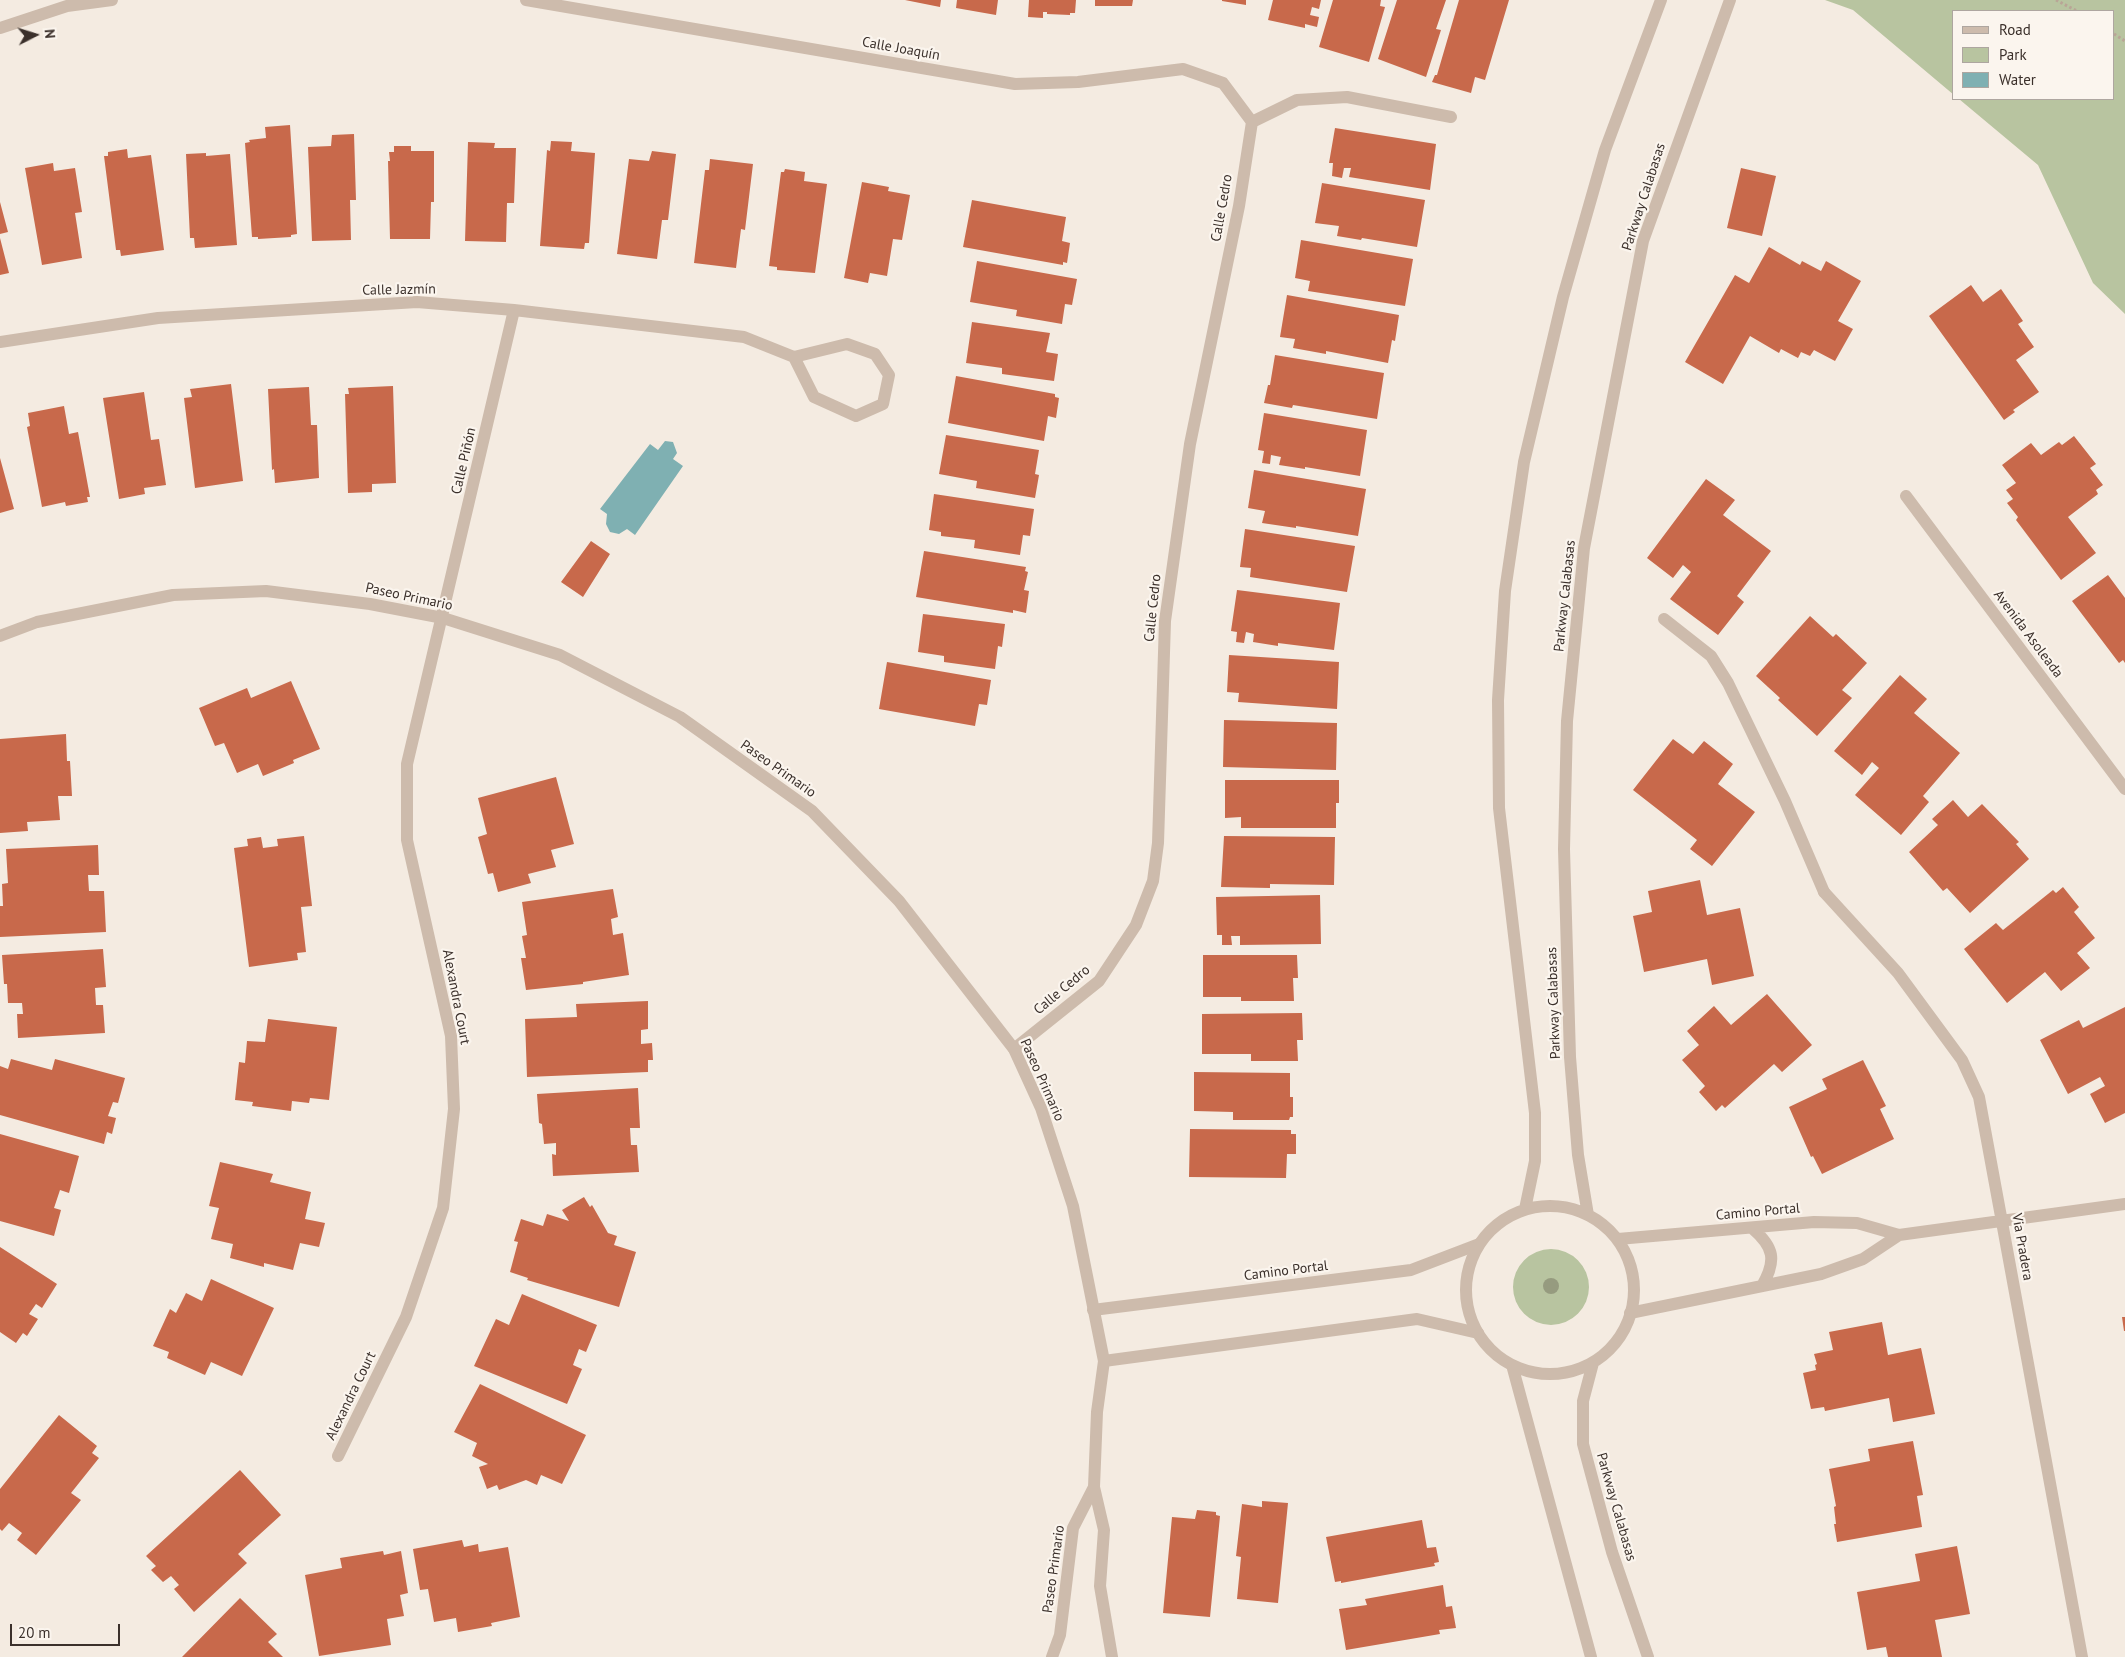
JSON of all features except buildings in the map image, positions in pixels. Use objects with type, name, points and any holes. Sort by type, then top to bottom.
[{"type":"street","points":[[0,28],[67,6],[112,0]]},
{"type":"street","name":"Calle Joaquín","points":[[526,0],[1016,84],[1078,82],[1183,69],[1223,83],[1252,122]]},
{"type":"street","name":"Parkway Calabasas","points":[[1525,1209],[1535,1160],[1535,1113],[1499,808],[1498,700],[1505,591],[1524,462],[1563,297],[1606,150],[1661,0]]},
{"type":"street","name":"Parkway Calabasas","points":[[1588,1215],[1578,1155],[1570,1057],[1564,849],[1567,721],[1584,548],[1643,241],[1730,0]]},
{"type":"street","points":[[1252,122],[1297,100],[1347,97],[1451,117]]},
{"type":"street","name":"Calle Cedro","points":[[1014,1049],[1099,981],[1136,925],[1152,881],[1158,843],[1165,621],[1190,444],[1239,206],[1252,122]]},
{"type":"street","name":"Calle Jazmín","points":[[0,342],[158,318],[417,302],[514,310],[744,337],[794,357]]},
{"type":"street","name":"Calle Piñón","points":[[442,618],[514,310]]},
{"type":"street","points":[[847,344],[875,354],[889,375],[883,404],[856,416],[814,397],[794,357],[847,344]]},
{"type":"street","name":"Avenida Asoleada","points":[[1906,496],[2125,789]]},
{"type":"street","name":"Paseo Primario","points":[[0,636],[38,622],[173,595],[266,591],[370,604],[442,618],[560,655],[680,717],[812,811],[899,900],[1014,1049],[1041,1108],[1073,1206],[1104,1361],[1097,1412],[1094,1487],[1104,1530],[1100,1586],[1112,1657]]},
{"type":"street","name":"Alexandra Court","points":[[338,1456],[406,1317],[443,1208],[454,1109],[451,1036],[407,840],[408,764],[442,618]]},
{"type":"street","name":"Via Pradera","points":[[1664,619],[1711,656],[1728,683],[1785,801],[1824,892],[1898,973],[1962,1060],[1978,1097],[2082,1657]]},
{"type":"street","name":"Camino Portal","points":[[1618,1239],[1814,1222],[1857,1223],[1899,1235],[2125,1204]]},
{"type":"street","points":[[1546,1205],[1568,1208],[1588,1215],[1618,1239],[1625,1251],[1633,1277],[1633,1302],[1626,1326],[1612,1347],[1593,1363],[1567,1373],[1539,1374],[1512,1365],[1492,1352],[1478,1333],[1469,1310],[1466,1287],[1471,1261],[1479,1244],[1502,1221],[1525,1209],[1546,1205]]},
{"type":"street","points":[[1752,1228],[1765,1239],[1772,1255],[1771,1271],[1762,1286]]},
{"type":"street","name":"Camino Portal","points":[[1630,1313],[1821,1274],[1863,1259],[1899,1235]]},
{"type":"street","name":"Camino Portal","points":[[1093,1310],[1411,1270],[1479,1244]]},
{"type":"street","points":[[1104,1361],[1418,1319],[1478,1333]]},
{"type":"street","name":"Parkway Calabasas","points":[[1593,1363],[1583,1401],[1583,1444],[1612,1552],[1648,1657]]},
{"type":"street","points":[[1512,1365],[1591,1657]]},
{"type":"street","name":"Paseo Primario","points":[[1052,1657],[1060,1635],[1073,1528],[1094,1487]]},
{"type":"path","points":[[2056,0],[2075,10]]},
{"type":"green space","points":[[1825,0],[2125,0],[2125,314],[2093,283],[2038,165],[1960,100],[2115,100],[2115,10],[1952,10],[1952,93],[1853,10]]},
{"type":"green space","points":[[1551,1249],[1566,1252],[1578,1260],[1586,1272],[1589,1287],[1586,1302],[1578,1314],[1566,1322],[1551,1325],[1536,1322],[1524,1314],[1516,1302],[1513,1287],[1516,1272],[1524,1260],[1536,1252]]},
{"type":"water","points":[[665,441],[673,442],[677,453],[673,459],[683,466],[635,535],[627,529],[619,534],[610,532],[606,524],[607,514],[600,509],[650,444],[658,450]]}]
